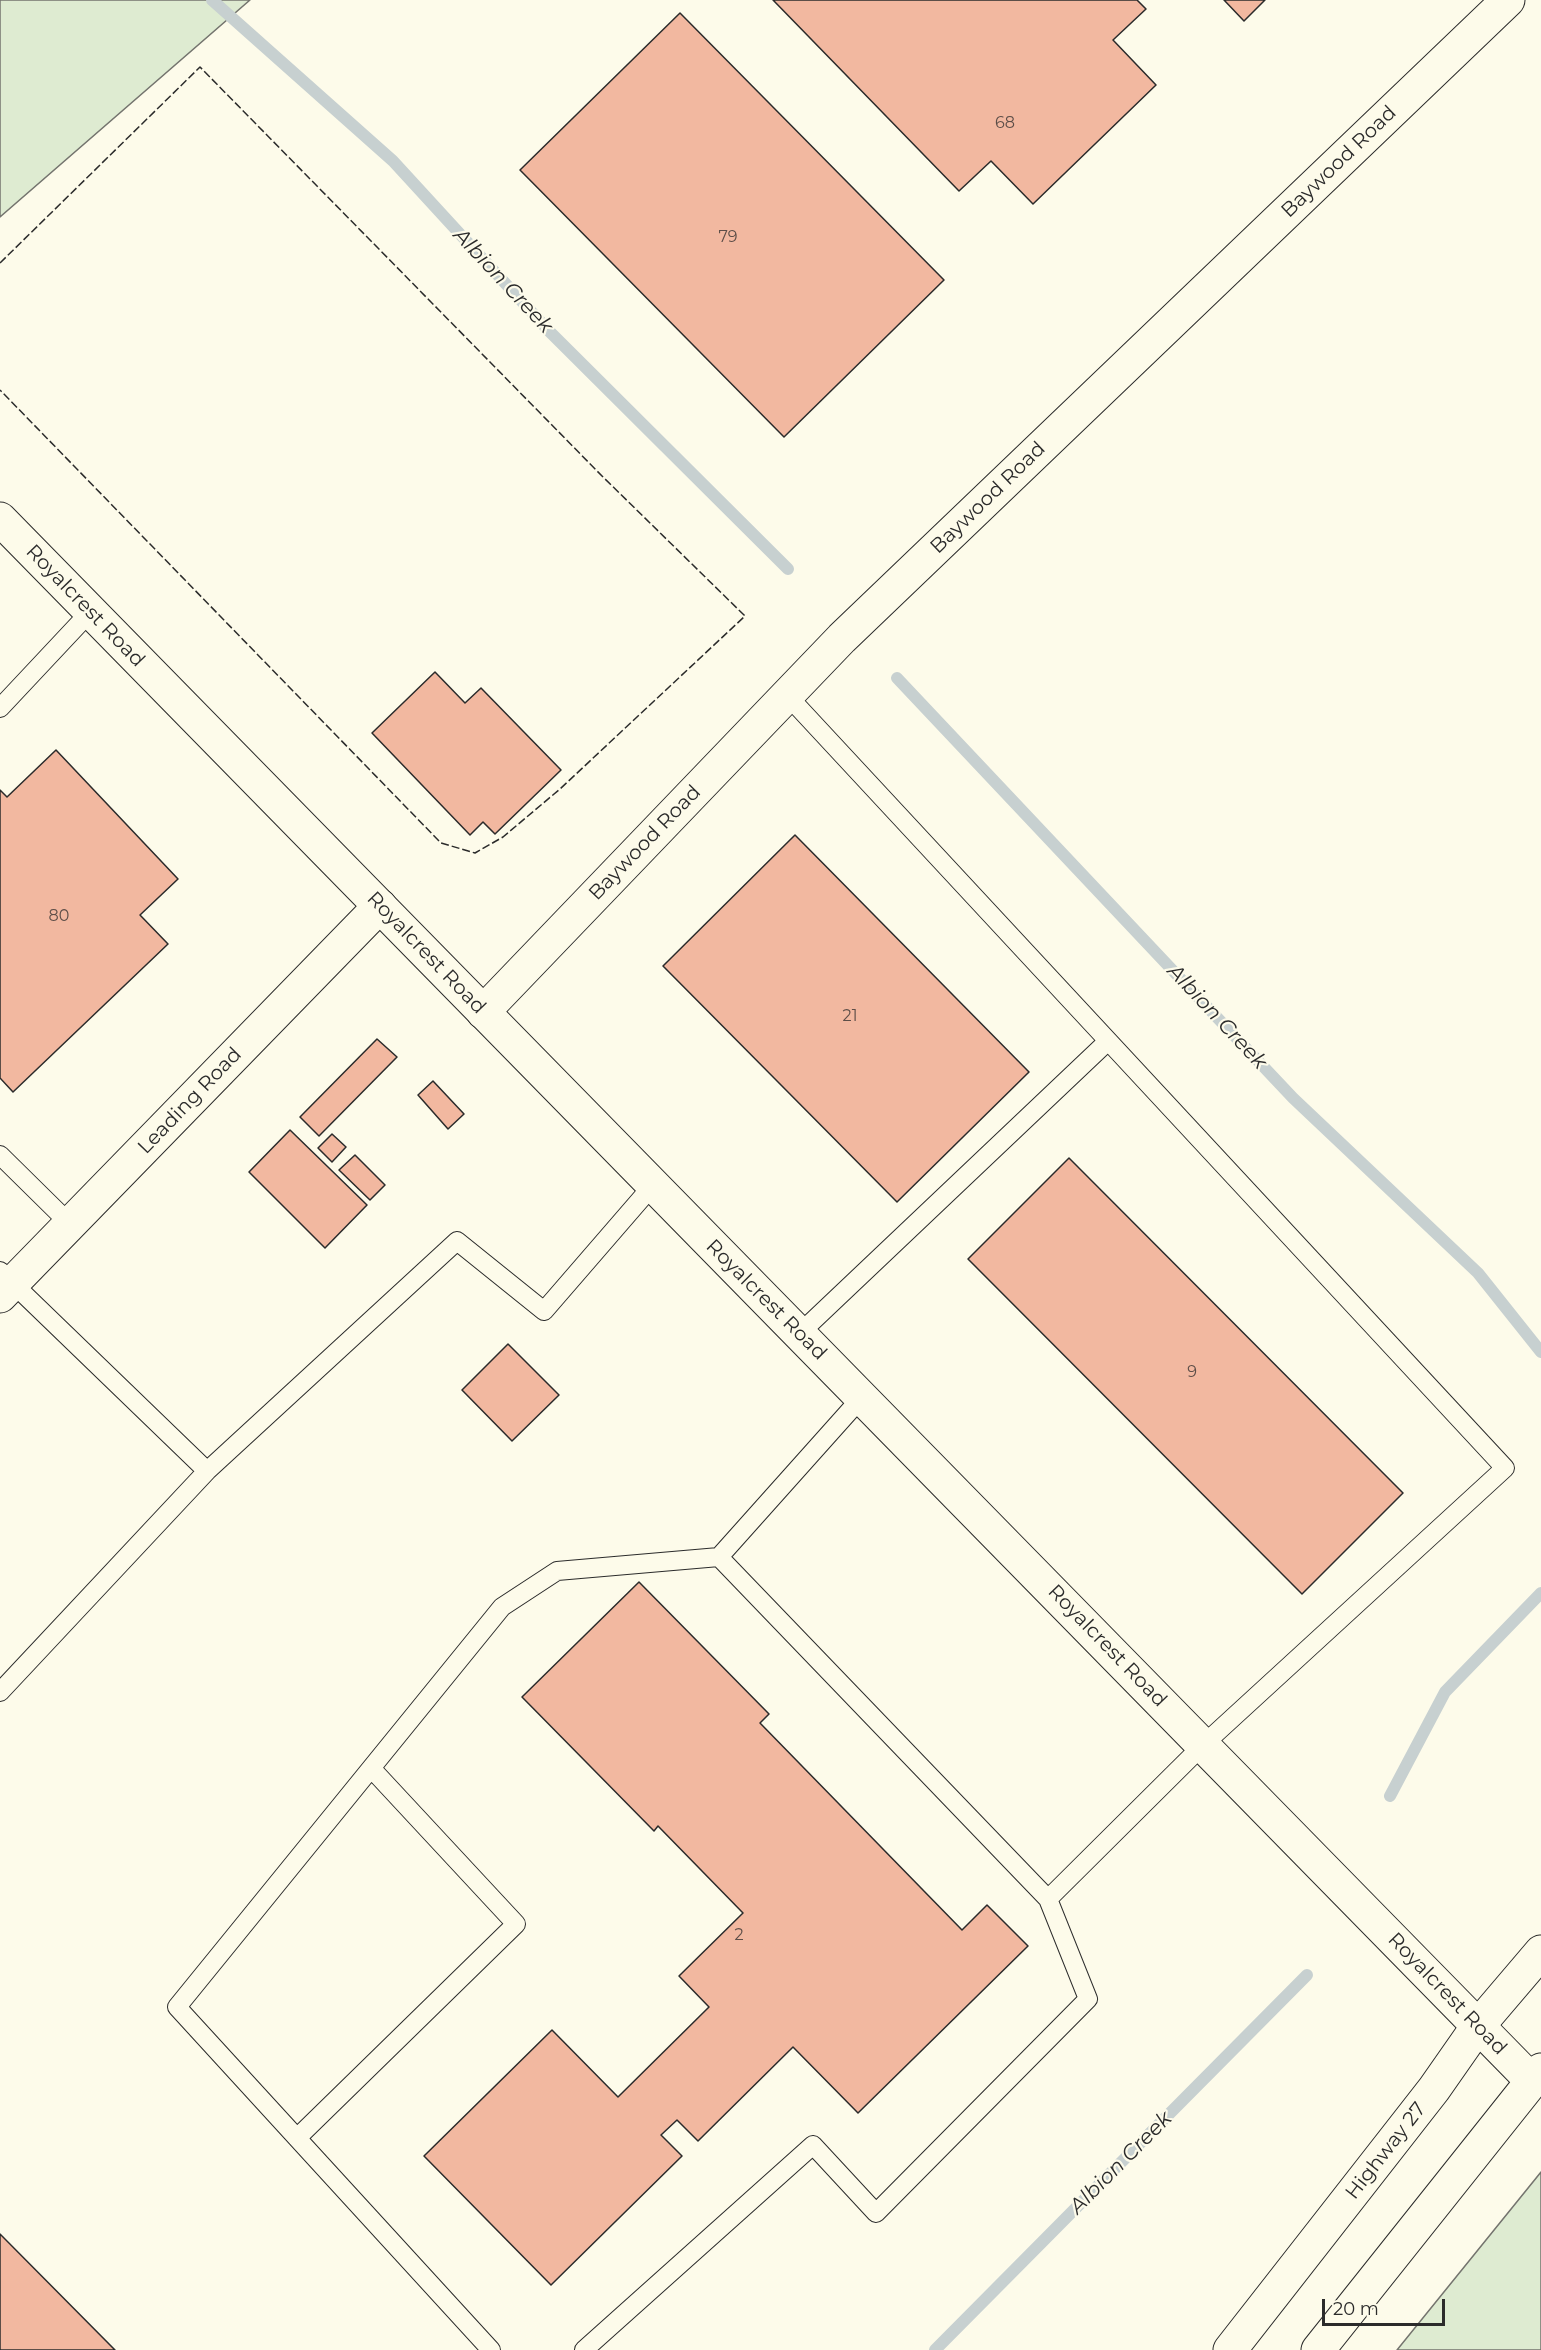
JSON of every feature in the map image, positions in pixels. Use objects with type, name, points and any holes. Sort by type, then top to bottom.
[{"type":"street","name":"Baywood Road","points":[[483,1012],[842,638],[1508,0]]},
{"type":"street","name":"Royalcrest Road","points":[[0,519],[1478,2026],[1537,2076]]},
{"type":"street","name":"Leading Road","points":[[4,1284],[70,1224],[380,906]]},
{"type":"street","name":"Highway 27","points":[[1230,2350],[1434,2089],[1478,2026],[1541,1952]]},
{"type":"street","points":[[1318,2350],[1537,2076]]},
{"type":"lane","points":[[0,708],[91,611]]},
{"type":"lane","points":[[787,695],[1505,1468],[1203,1745],[1048,1899]]},
{"type":"lane","points":[[799,1334],[1108,1041]]},
{"type":"lane","points":[[0,1155],[70,1224]]},
{"type":"lane","points":[[0,1692],[207,1471],[457,1241],[544,1311],[653,1185]]},
{"type":"lane","points":[[4,1284],[207,1471]]},
{"type":"lane","points":[[491,2350],[177,2007],[502,1607],[557,1571],[718,1557],[862,1397]]},
{"type":"lane","points":[[584,2350],[813,2145],[876,2213],[1088,1999],[1048,1899],[718,1557]]},
{"type":"lane","points":[[298,2137],[516,1924],[371,1768]]},
{"type":"green space","points":[[0,0],[250,0],[0,217]]},
{"type":"green space","points":[[1541,2172],[1541,2350],[1397,2350]]},
{"type":"building","points":[[773,0],[1137,0],[1146,9],[1113,40],[1156,85],[1033,204],[991,161],[959,191]]},
{"type":"building","points":[[1224,0],[1265,0],[1244,21]]},
{"type":"building","points":[[680,13],[944,280],[784,437],[520,170]]},
{"type":"building","points":[[435,672],[465,703],[481,688],[561,770],[495,834],[483,822],[470,835],[372,733]]},
{"type":"building","points":[[56,750],[178,879],[140,915],[168,944],[13,1092],[0,1078],[0,790],[7,797]]},
{"type":"building","points":[[795,835],[1029,1072],[897,1202],[663,966]]},
{"type":"building","points":[[377,1039],[397,1057],[319,1136],[300,1117]]},
{"type":"building","points":[[433,1081],[464,1114],[448,1129],[418,1095]]},
{"type":"building","points":[[290,1130],[367,1205],[325,1248],[249,1172]]},
{"type":"building","points":[[332,1134],[346,1147],[332,1162],[318,1148]]},
{"type":"building","points":[[355,1155],[385,1185],[370,1200],[339,1170]]},
{"type":"building","points":[[1069,1158],[1403,1493],[1302,1594],[968,1259]]},
{"type":"building","points":[[508,1344],[559,1395],[512,1441],[462,1390]]},
{"type":"building","points":[[639,1582],[769,1714],[760,1723],[962,1930],[987,1905],[1028,1946],[858,2113],[793,2047],[698,2141],[677,2120],[661,2135],[682,2156],[551,2285],[424,2156],[552,2030],[618,2097],[709,2007],[679,1976],[743,1913],[658,1826],[654,1831],[522,1697]]},
{"type":"building","points":[[0,2234],[115,2350],[0,2350]]},
{"type":"waterway","name":"Albion Creek","points":[[212,0],[393,161],[549,331],[788,569]]},
{"type":"waterway","name":"Albion Creek","points":[[897,678],[1293,1098],[1478,1273],[1541,1352]]},
{"type":"waterway","name":"Albion Creek","points":[[1390,1796],[1445,1692],[1541,1593]]},
{"type":"waterway","name":"Albion Creek","points":[[935,2350],[1307,1975]]},
{"type":"fence","points":[[0,263],[200,67],[602,476],[745,616],[560,789],[503,837],[475,853],[441,843],[0,390]]}]
